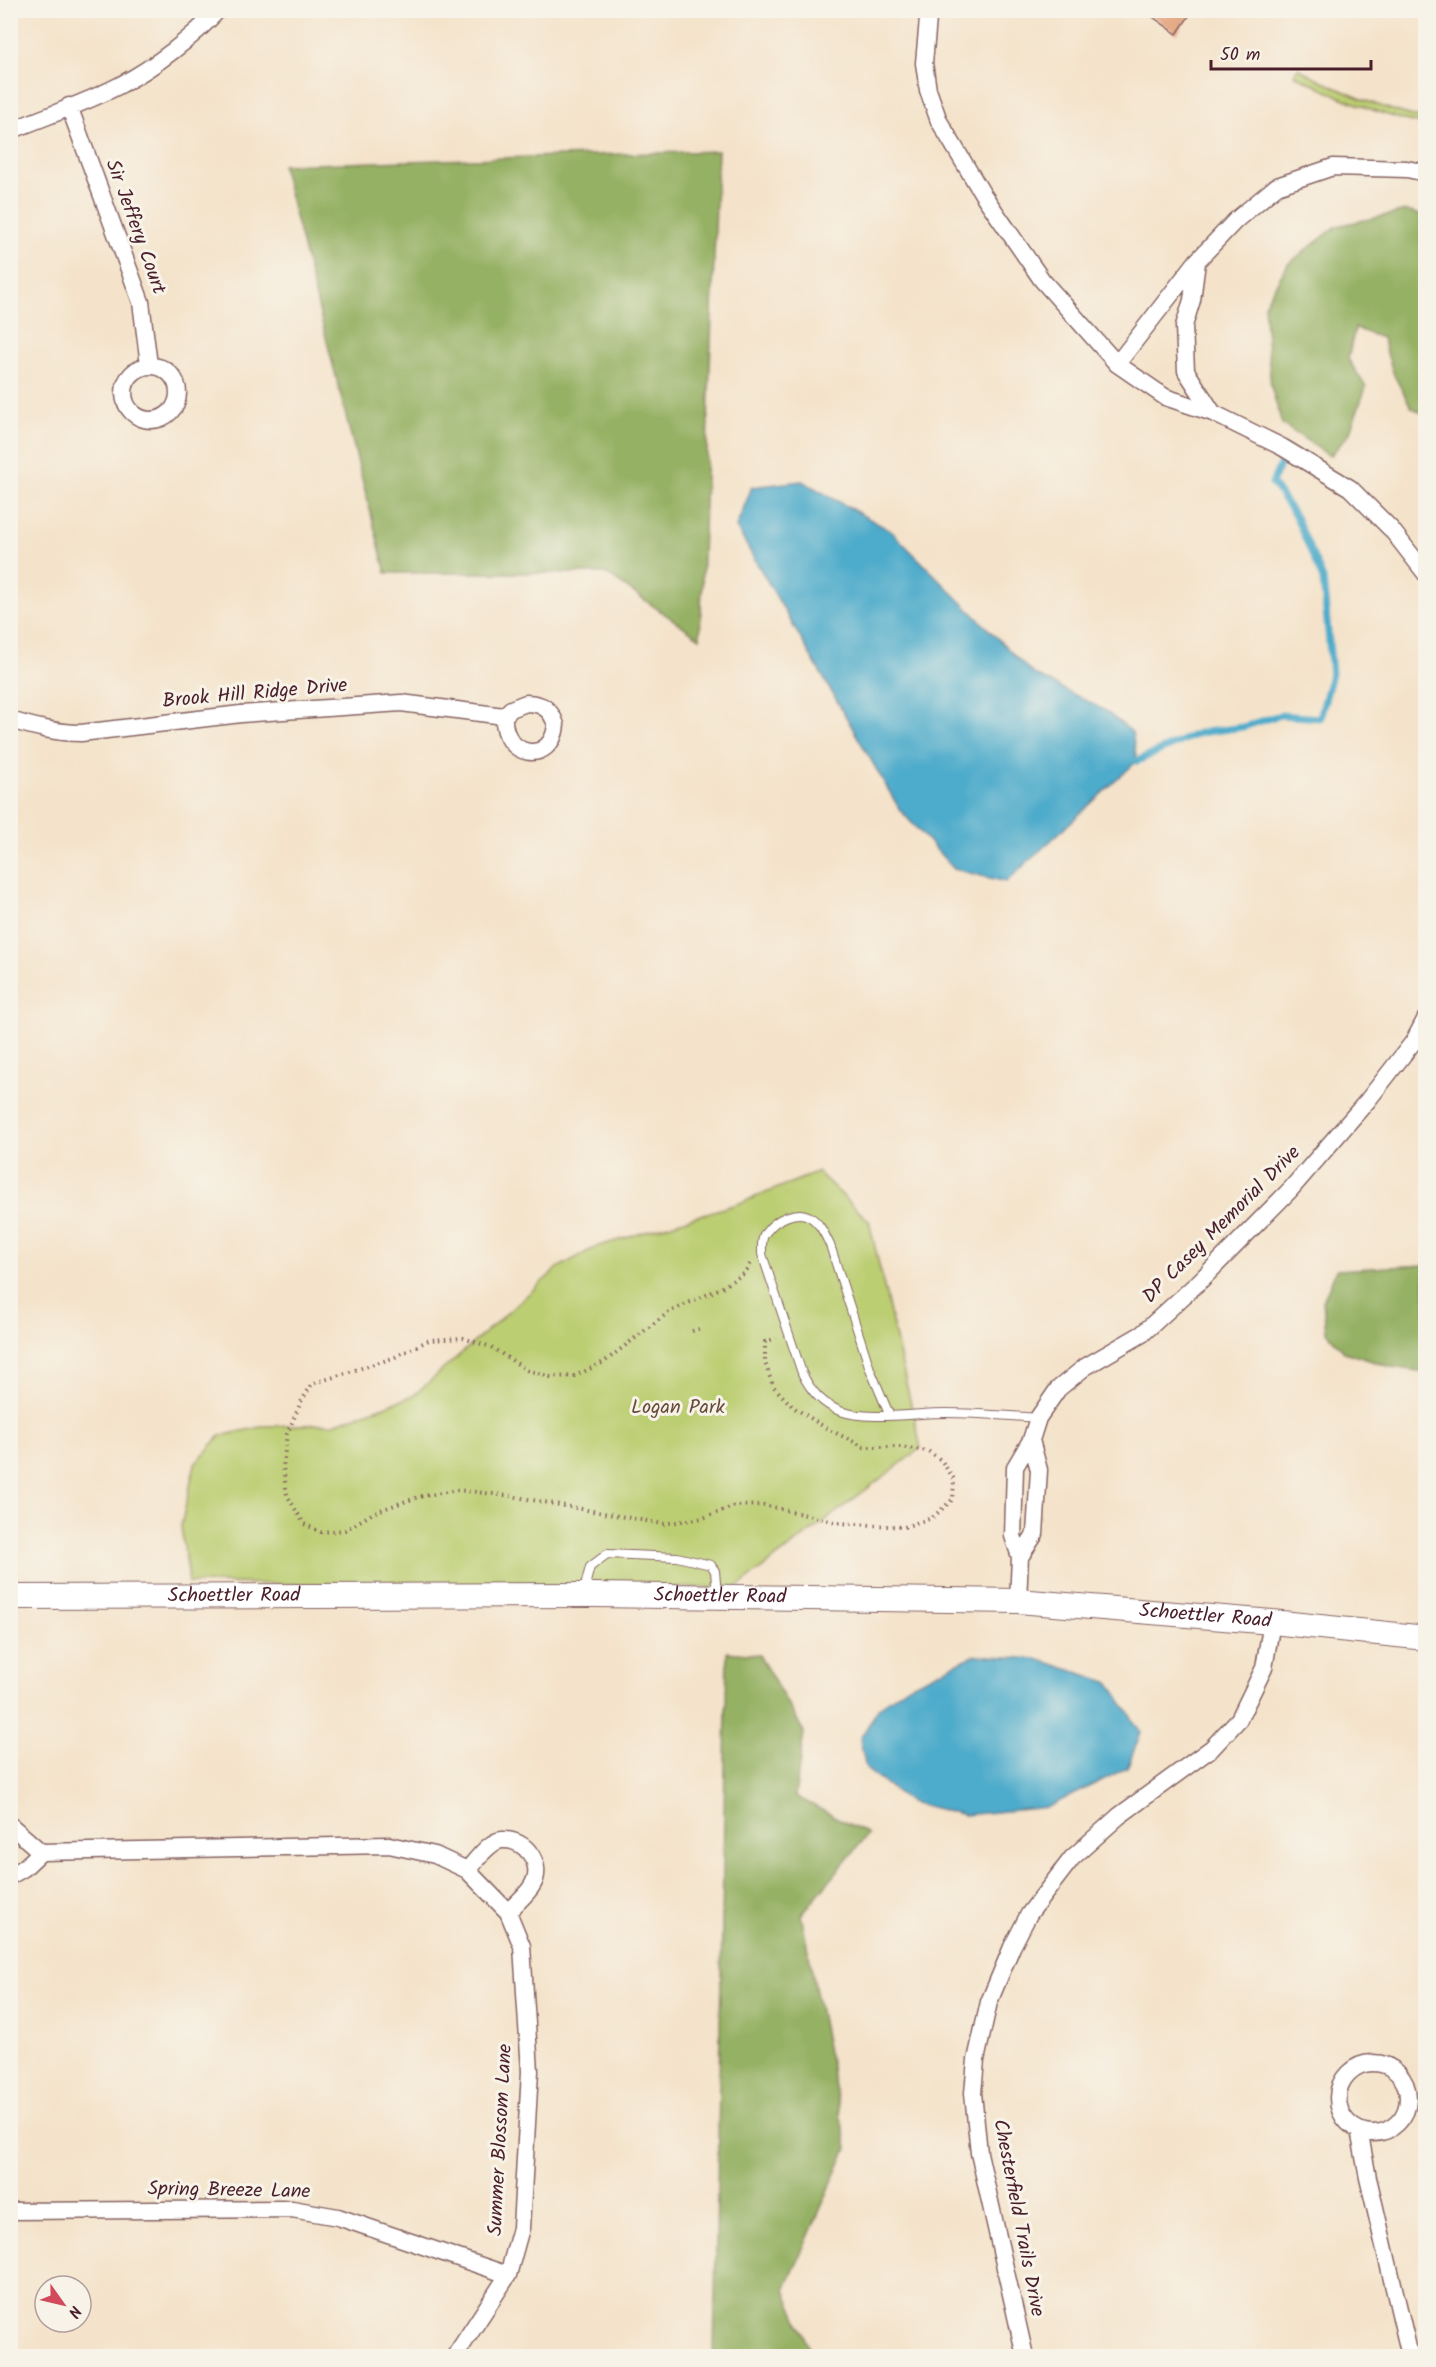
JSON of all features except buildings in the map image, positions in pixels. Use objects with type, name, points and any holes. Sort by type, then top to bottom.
[{"type":"street","points":[[10,131],[123,84],[185,42],[218,10]]},
{"type":"street","points":[[932,10],[928,19],[924,63],[928,90],[939,121],[982,193],[1042,280],[1117,363],[1165,397],[1213,413],[1282,447],[1350,488],[1391,529],[1425,574]]},
{"type":"street","name":"Sir Jeffery Court","points":[[69,106],[141,302],[149,365]]},
{"type":"street","points":[[1117,363],[1197,261],[1236,220],[1277,186],[1334,166],[1407,169],[1425,173]]},
{"type":"street","points":[[1197,261],[1192,300],[1184,326],[1186,371],[1213,413]]},
{"type":"street","name":"Brook Hill Ridge Drive","points":[[10,720],[63,733],[81,733],[241,714],[401,703],[504,716]]},
{"type":"street","name":"DP Casey Memorial Drive","points":[[1018,1601],[1020,1557],[1013,1536],[1015,1467],[1030,1440],[1038,1418],[1058,1389],[1085,1367],[1142,1334],[1201,1280],[1290,1190],[1368,1101],[1414,1041],[1425,1018]]},
{"type":"street","name":"DP Casey Memorial Drive","points":[[1020,1557],[1035,1534],[1039,1470],[1030,1440]]},
{"type":"street","name":"Schoettler Road","points":[[10,1597],[594,1595],[1018,1601],[1272,1622],[1425,1638]]},
{"type":"street","name":"Chesterfield Trails Drive","points":[[1025,2356],[979,2153],[973,2093],[976,2060],[989,2002],[1012,1947],[1029,1914],[1072,1858],[1119,1816],[1212,1748],[1239,1719],[1264,1668],[1272,1622]]},
{"type":"street","points":[[10,1824],[41,1852],[24,1868],[10,1876]]},
{"type":"street","points":[[467,1870],[494,1843],[502,1840],[521,1845],[528,1851],[535,1860],[537,1870],[533,1884],[508,1912]]},
{"type":"street","name":"Summer Blossom Lane","points":[[41,1852],[389,1845],[435,1855],[467,1870],[508,1912],[522,1946],[530,2071],[521,2228],[508,2275],[455,2356]]},
{"type":"street","points":[[1359,2130],[1370,2133],[1391,2128],[1400,2121],[1405,2112],[1408,2101],[1404,2080],[1386,2066],[1374,2063],[1352,2070],[1344,2079],[1339,2091],[1339,2103],[1342,2114],[1349,2124],[1359,2130],[1410,2356]]},
{"type":"street","name":"Spring Breeze Lane","points":[[10,2211],[292,2209],[338,2217],[508,2275]]},
{"type":"lane","points":[[889,1414],[870,1369],[830,1245],[820,1227],[811,1217],[802,1214],[790,1215],[779,1220],[766,1231],[761,1242],[762,1254],[808,1387],[818,1397],[841,1411],[870,1416],[949,1413],[1038,1418]]},
{"type":"lane","points":[[594,1595],[586,1582],[590,1567],[607,1554],[677,1557],[711,1565],[715,1571],[717,1597]]},
{"type":"path","points":[[761,1242],[745,1274],[669,1312],[604,1362],[575,1376],[551,1377],[527,1370],[491,1347],[463,1338],[429,1340],[393,1358],[312,1384],[287,1434],[283,1467],[287,1495],[304,1524],[321,1532],[345,1530],[375,1512],[418,1497],[458,1490],[511,1496],[663,1524],[703,1518],[735,1506],[764,1505],[840,1523],[904,1527],[932,1518],[953,1499],[954,1479],[941,1460],[928,1451],[901,1447],[864,1447],[826,1428],[793,1407],[773,1386],[765,1363],[765,1342],[788,1333]]},
{"type":"path","points":[[692,1331],[699,1329]]},
{"type":"green space","points":[[1298,68],[1360,98],[1425,119],[1425,125],[1374,111],[1342,98],[1294,74]]},
{"type":"green space","points":[[718,151],[700,638],[605,573],[386,573],[282,165]]},
{"type":"green space","points":[[1406,211],[1425,216],[1425,415],[1411,407],[1394,375],[1382,338],[1355,328],[1348,359],[1366,387],[1349,434],[1330,456],[1282,424],[1271,386],[1264,305],[1288,264],[1337,226]]},
{"type":"green space","name":"Logan Park","points":[[818,1172],[869,1221],[921,1448],[736,1588],[189,1583],[181,1526],[195,1464],[220,1436],[265,1426],[333,1424],[413,1396],[559,1267],[596,1247],[743,1202]]},
{"type":"green space","points":[[1425,1265],[1425,1372],[1391,1367],[1344,1352],[1326,1331],[1323,1301],[1336,1270]]},
{"type":"green space","points":[[727,1652],[759,1655],[804,1732],[795,1796],[868,1834],[801,1915],[847,2148],[785,2290],[813,2356],[714,2356]]},
{"type":"water","points":[[802,481],[891,531],[1032,673],[1104,710],[1132,732],[1137,761],[1006,882],[954,869],[900,810],[736,527],[752,487]]},
{"type":"water","points":[[975,1655],[1037,1659],[1110,1683],[1141,1733],[1127,1768],[1048,1807],[964,1815],[910,1802],[866,1769],[860,1739],[879,1707],[909,1686]]},
{"type":"waterway","points":[[1137,761],[1199,733],[1243,727],[1280,715],[1320,718],[1332,674],[1323,579],[1296,517],[1272,483],[1287,450]]}]
